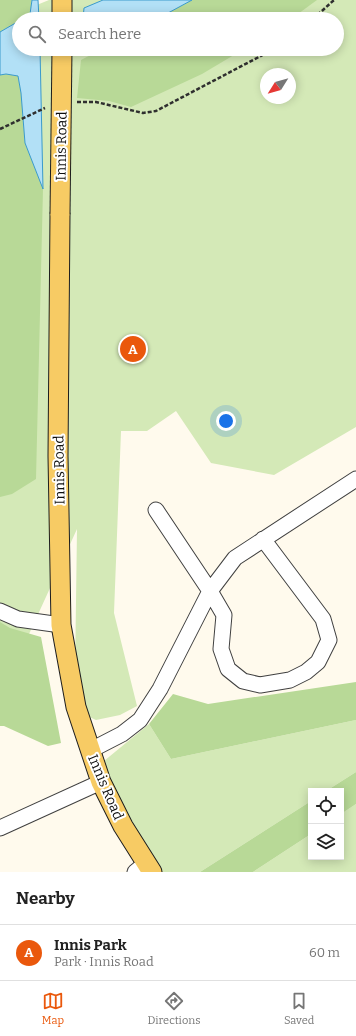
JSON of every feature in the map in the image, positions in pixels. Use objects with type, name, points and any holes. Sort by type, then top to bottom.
[{"type":"main road","points":[[62,0],[62,12]]},
{"type":"main road","name":"Innis Road","points":[[62,56],[58,456],[61,625],[76,707],[101,782],[144,869]]},
{"type":"lane","points":[[91,750],[122,734],[140,720],[160,689],[210,591],[235,558],[356,479]]},
{"type":"lane","points":[[156,510],[210,591],[224,615],[221,649],[228,669],[243,681],[260,686],[290,680],[306,672],[318,662],[329,640],[323,619],[263,539]]},
{"type":"lane","points":[[0,611],[18,619],[61,625]]},
{"type":"lane","points":[[0,828],[101,782]]},
{"type":"path","points":[[321,12],[334,0]]},
{"type":"path","points":[[74,103],[96,102],[143,113],[156,111],[260,56]]},
{"type":"path","points":[[0,129],[46,107]]},
{"type":"green space","points":[[0,0],[32,0],[30,12],[12,12],[12,25],[0,32]]},
{"type":"green space","points":[[49,0],[356,0],[356,427],[274,475],[211,463],[176,411],[147,431],[121,431],[114,613],[137,706],[120,715],[96,720],[85,715],[75,673],[77,529],[3,691],[0,694],[0,20],[12,15],[12,56],[344,56],[344,12],[20,12]]},
{"type":"green space","points":[[192,0],[317,0],[301,12],[170,12]]},
{"type":"green space","points":[[89,56],[232,56],[202,74],[131,107],[109,101],[77,98],[81,60]]},
{"type":"green space","points":[[6,74],[18,76],[21,93],[25,143],[43,189],[36,479],[12,494],[0,497],[0,75]]},
{"type":"green space","points":[[0,622],[10,628],[41,637],[61,743],[48,746],[4,726],[0,726]]},
{"type":"green space","points":[[356,682],[356,720],[171,759],[149,724],[173,694],[208,704]]},
{"type":"green space","points":[[356,720],[356,772],[331,788],[308,788],[308,803],[200,872],[159,872],[132,828],[105,771],[104,761],[149,724],[171,759]]},
{"type":"green space","points":[[356,772],[356,804],[344,812],[344,788],[331,788]]},
{"type":"green space","points":[[308,803],[308,836],[253,872],[200,872]]},
{"type":"green space","points":[[356,804],[356,872],[253,872],[308,836],[308,860],[344,860],[344,812]]},
{"type":"water","points":[[32,0],[38,0],[39,12],[30,12]]},
{"type":"water","points":[[103,0],[192,0],[170,12],[84,12],[84,8]]},
{"type":"water","points":[[12,25],[12,56],[40,56],[43,189],[25,143],[21,93],[18,76],[6,74],[0,75],[0,32]]},
{"type":"place","name":"Innis Park","points":[[133,349]]}]
